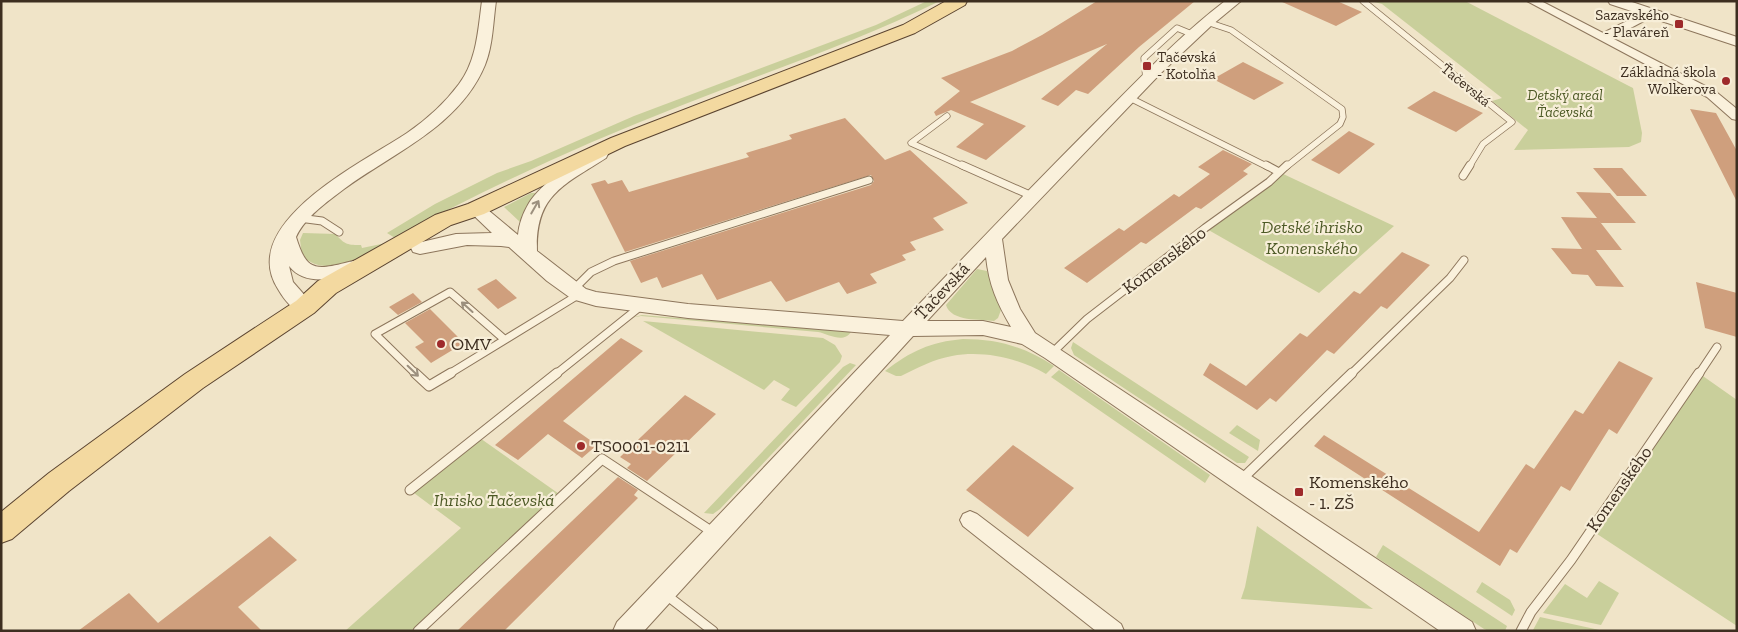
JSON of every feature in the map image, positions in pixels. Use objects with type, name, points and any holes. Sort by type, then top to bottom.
[{"type":"main road","points":[[1,530],[128,428],[305,307],[327,288],[364,264],[443,220],[476,209],[618,142],[909,29],[959,1]]},
{"type":"main road","points":[[305,307],[339,294],[420,248],[453,228],[476,209]]},
{"type":"street","points":[[305,307],[285,285],[279,270],[281,248],[286,235],[299,218],[319,199],[351,176],[407,141],[455,99],[480,64],[484,47],[489,1]]},
{"type":"street","name":"Ťačevská","points":[[626,631],[1032,196],[1128,97],[1207,22],[1234,1]]},
{"type":"street","points":[[1532,1],[1710,94],[1737,116]]},
{"type":"street","points":[[1615,1],[1737,42]]},
{"type":"street","points":[[1604,37],[1651,13]]},
{"type":"street","points":[[522,248],[528,220],[538,200],[557,182],[618,142]]},
{"type":"street","points":[[476,209],[576,292],[641,306],[908,329],[983,328],[1028,338],[1463,631]]},
{"type":"street","points":[[286,235],[296,263],[304,269],[318,273],[336,273],[364,264]]},
{"type":"street","points":[[420,248],[458,238],[478,237],[522,248]]},
{"type":"street","points":[[993,237],[998,280],[1011,310],[1028,338]]},
{"type":"street","points":[[970,520],[1113,631]]},
{"type":"lane","name":"Ťačevská","points":[[1363,1],[1512,122],[1483,144],[1463,176]]},
{"type":"lane","name":"Komenského","points":[[1052,353],[1087,319],[1205,228],[1269,182],[1279,172],[1336,128],[1343,117],[1342,109],[1231,30],[1207,22]]},
{"type":"lane","points":[[1128,97],[1279,172]]},
{"type":"lane","points":[[948,116],[911,143],[1032,196]]},
{"type":"lane","points":[[504,339],[450,292],[375,334],[428,386],[504,339],[576,292],[591,272],[614,261],[869,180]]},
{"type":"lane","points":[[299,218],[322,221],[339,232]]},
{"type":"lane","points":[[1240,481],[1450,278],[1464,260]]},
{"type":"lane","points":[[410,490],[641,306]]},
{"type":"lane","name":"Komenského","points":[[1521,631],[1531,612],[1571,560],[1717,347]]},
{"type":"lane","points":[[418,631],[602,459],[715,534]]},
{"type":"lane","points":[[662,592],[713,631]]},
{"type":"green space","points":[[927,1],[940,1],[844,43],[680,106],[571,151],[500,184],[395,238],[387,233],[435,204],[497,173],[531,161],[634,116],[876,25]]},
{"type":"green space","name":"Detský areál Ťačevská","points":[[1371,1],[1465,1],[1633,88],[1642,133],[1641,142],[1629,147],[1514,150],[1528,130],[1492,101],[1502,98],[1382,4]]},
{"type":"green space","name":"Detské ihrisko Komenského","points":[[1279,172],[1394,226],[1319,293],[1205,228]]},
{"type":"green space","points":[[531,193],[536,193],[524,211],[520,222],[504,207]]},
{"type":"green space","points":[[303,233],[336,234],[344,242],[361,245],[362,248],[386,243],[344,263],[322,266],[312,263],[302,256],[300,240]]},
{"type":"green space","points":[[977,269],[987,271],[1001,310],[998,318],[994,321],[960,317],[949,310],[946,305]]},
{"type":"green space","points":[[642,315],[851,332],[848,336],[840,338],[818,332],[641,316],[630,318]]},
{"type":"green space","points":[[643,321],[823,338],[835,345],[842,356],[840,362],[796,407],[781,400],[790,389],[774,380],[764,390]]},
{"type":"green space","points":[[976,339],[1011,345],[1054,366],[1046,374],[1035,368],[1000,357],[964,354],[939,359],[901,376],[885,371],[921,349],[941,342]]},
{"type":"green space","points":[[1073,342],[1249,457],[1245,463],[1237,463],[1074,355],[1071,348]]},
{"type":"green space","points":[[850,363],[856,365],[720,509],[713,514],[704,513],[843,367]]},
{"type":"green space","points":[[1059,370],[1210,475],[1205,483],[1051,377]]},
{"type":"green space","points":[[1700,374],[1737,400],[1737,626],[1591,530]]},
{"type":"green space","points":[[1237,425],[1260,440],[1258,451],[1229,433]]},
{"type":"green space","name":"Ihrisko Ťačevská","points":[[477,436],[562,496],[418,631],[345,631],[461,528],[410,490]]},
{"type":"green space","points":[[1257,526],[1373,609],[1241,599]]},
{"type":"green space","points":[[1383,545],[1507,626],[1505,631],[1489,631],[1484,629],[1376,557]]},
{"type":"green space","points":[[1599,581],[1619,593],[1601,625],[1543,613],[1565,584],[1587,598]]},
{"type":"green space","points":[[1482,582],[1510,600],[1515,610],[1512,616],[1476,592]]},
{"type":"green space","points":[[1540,617],[1604,631],[1534,631]]},
{"type":"building","points":[[1097,1],[1195,1],[1139,47],[1088,94],[1076,90],[1058,106],[1041,99],[1107,44],[970,102],[1026,126],[986,160],[956,147],[984,124],[951,110],[936,116],[934,112],[960,91],[941,78],[1012,51]]},
{"type":"building","points":[[1280,1],[1337,1],[1362,12],[1336,26]]},
{"type":"building","points":[[1243,62],[1284,83],[1254,100],[1213,79]]},
{"type":"building","points":[[1434,91],[1483,113],[1456,132],[1407,108]]},
{"type":"building","points":[[1690,109],[1716,113],[1737,151],[1737,202]]},
{"type":"building","points":[[845,118],[885,160],[910,150],[968,203],[933,218],[944,230],[910,242],[916,250],[902,255],[906,260],[870,274],[877,283],[847,294],[839,282],[786,302],[771,281],[717,300],[702,274],[662,288],[657,277],[641,283],[630,261],[871,185],[874,181],[871,175],[625,252],[591,184],[605,180],[608,184],[622,180],[629,192],[749,157],[746,153],[792,139],[789,135]]},
{"type":"building","points":[[1349,131],[1375,144],[1339,174],[1311,160]]},
{"type":"building","points":[[1223,150],[1252,164],[1243,171],[1248,174],[1201,209],[1196,207],[1146,244],[1141,242],[1087,283],[1064,268],[1119,228],[1124,231],[1174,194],[1179,197],[1210,174],[1198,167]]},
{"type":"building","points":[[1593,168],[1622,168],[1647,196],[1617,196]]},
{"type":"building","points":[[1576,192],[1610,193],[1636,223],[1601,223]]},
{"type":"building","points":[[1561,217],[1597,218],[1622,250],[1596,250],[1624,287],[1596,286],[1588,275],[1572,274],[1551,248],[1582,249]]},
{"type":"building","points":[[1402,252],[1430,265],[1387,309],[1381,306],[1334,354],[1327,350],[1276,402],[1270,398],[1257,410],[1203,375],[1210,363],[1246,386],[1300,333],[1307,337],[1354,291],[1360,294]]},
{"type":"building","points":[[496,279],[517,298],[498,309],[477,289]]},
{"type":"building","points":[[1696,282],[1737,293],[1737,337],[1705,328]]},
{"type":"building","points":[[413,293],[422,302],[398,315],[389,307]]},
{"type":"building","points":[[430,309],[464,343],[431,363],[415,347],[424,342],[405,323]]},
{"type":"building","points":[[621,338],[643,351],[563,421],[597,445],[582,458],[548,434],[518,460],[495,445]]},
{"type":"building","points":[[1619,361],[1653,378],[1617,434],[1609,429],[1570,491],[1561,486],[1517,553],[1510,549],[1500,566],[1314,446],[1324,435],[1479,532],[1526,464],[1534,469],[1575,410],[1583,414]]},
{"type":"building","points":[[685,395],[716,414],[647,481],[627,468],[631,464],[620,457]]},
{"type":"building","points":[[1013,445],[1074,488],[1028,537],[966,490]]},
{"type":"building","points":[[618,477],[638,490],[634,495],[638,498],[504,631],[457,631]]},
{"type":"building","points":[[270,536],[297,560],[238,607],[262,631],[78,631],[129,593],[158,623]]},
{"type":"place","name":"Sazavského - Plaváreň","points":[[1679,24]]},
{"type":"place","name":"Tačevská - Kotolňa","points":[[1147,66]]},
{"type":"place","name":"Základná škola Wolkerova","points":[[1726,81]]},
{"type":"place","name":"OMV","points":[[441,344]]},
{"type":"place","name":"TS0001-0211","points":[[581,446]]},
{"type":"place","name":"Komenského - 1. ZŠ","points":[[1299,492]]}]
